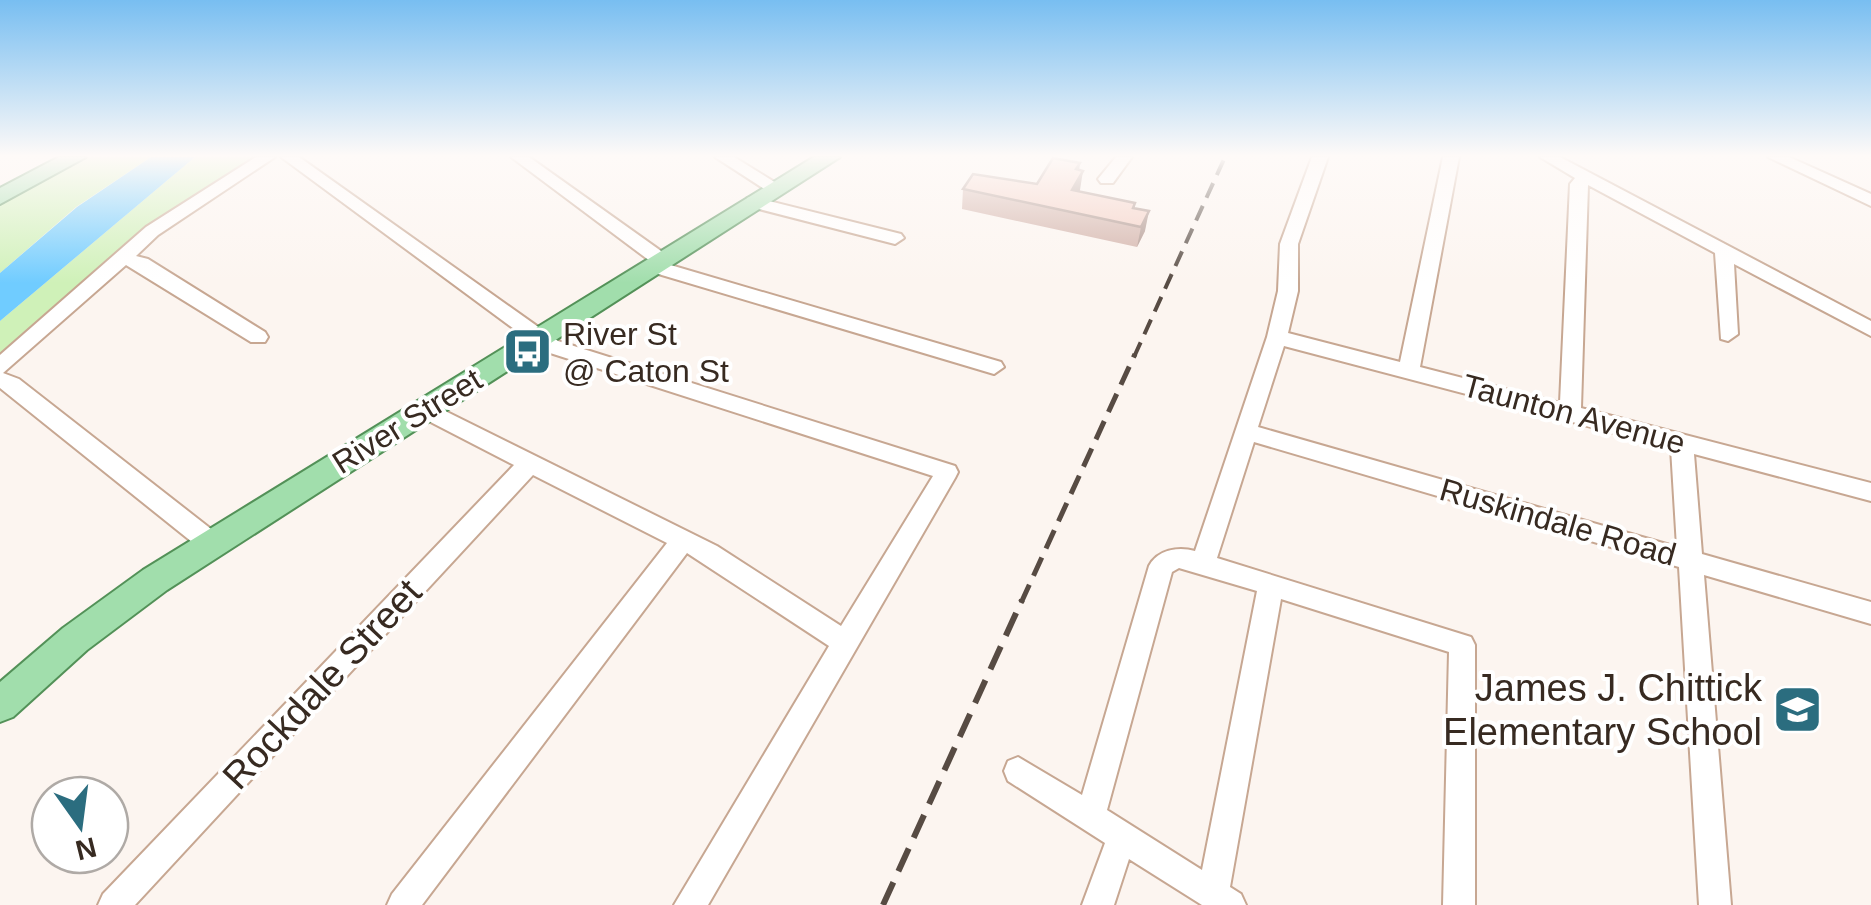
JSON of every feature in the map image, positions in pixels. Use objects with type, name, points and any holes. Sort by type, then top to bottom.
[{"type":"main road","name":"River Street","points":[[1,702],[102,618],[211,543],[757,199]]},
{"type":"street","points":[[0,367],[120,258],[196,199]]},
{"type":"street","points":[[348,199],[538,338],[947,472],[690,905]]},
{"type":"street","points":[[574,199],[656,263],[994,367]]},
{"type":"street","points":[[777,199],[895,238]]},
{"type":"street","points":[[1203,563],[1277,337],[1288,292],[1290,244],[1305,199]]},
{"type":"street","points":[[1409,371],[1443,199]]},
{"type":"street","points":[[1570,413],[1577,199]]},
{"type":"street","points":[[1627,199],[1867,322]]},
{"type":"street","points":[[1724,251],[1728,334]]},
{"type":"street","points":[[120,258],[141,263],[258,336]]},
{"type":"street","name":"Taunton Avenue","points":[[1277,337],[1871,492]]},
{"type":"street","points":[[0,380],[12,384],[211,543]]},
{"type":"street","points":[[425,410],[682,540],[742,574],[847,644]]},
{"type":"street","name":"Ruskindale Road","points":[[1244,431],[1871,612]]},
{"type":"street","points":[[1682,442],[1715,905]]},
{"type":"street","name":"Rockdale Street","points":[[114,905],[530,463]]},
{"type":"street","points":[[403,905],[682,540]]},
{"type":"street","points":[[1091,814],[1161,566],[1177,558],[1203,563],[1462,645],[1459,905]]},
{"type":"street","points":[[1018,771],[1222,900],[1271,586]]},
{"type":"street","points":[[1098,905],[1122,836]]},
{"type":"green space","points":[[7,199],[88,199],[0,273],[0,203]]},
{"type":"green space","points":[[145,199],[191,199],[136,235],[0,356],[0,321]]},
{"type":"water","points":[[88,199],[145,199],[0,321],[0,273]]},
{"type":"building","points":[[1011,199],[1117,199],[1135,203],[1133,208],[1149,211],[1141,227]]},
{"type":"railway","points":[[1134,357],[1206,199]]},
{"type":"railway","points":[[1021,603],[1135,354]]},
{"type":"railway","points":[[883,905],[1022,600]]},
{"type":"place","name":"River St @ Caton St","points":[[528,352]]},
{"type":"place","name":"James J. Chittick Elementary School","points":[[1797,710]]}]
